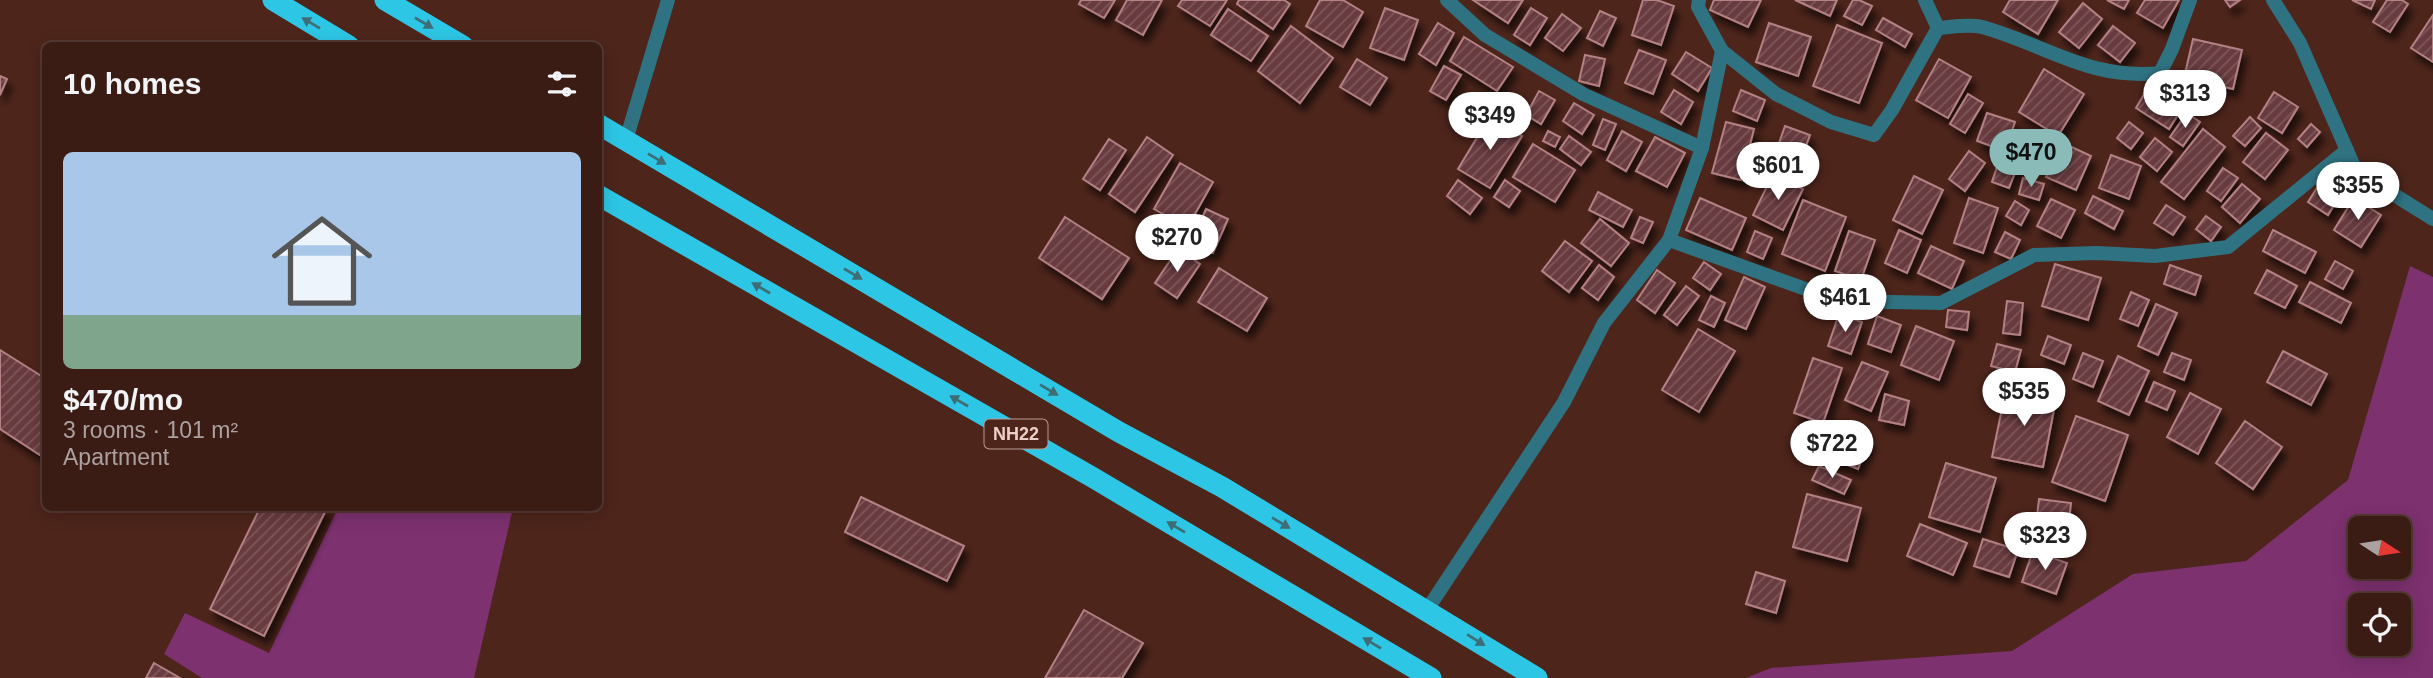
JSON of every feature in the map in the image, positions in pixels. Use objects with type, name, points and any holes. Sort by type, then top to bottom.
[{"type":"highway","points":[[273,0],[342,42]]},
{"type":"highway","points":[[385,0],[456,42]]},
{"type":"highway","name":"NH22","points":[[602,126],[1107,425],[1222,488],[1537,678]]},
{"type":"highway","name":"NH22","points":[[602,197],[1092,477],[1431,678]]},
{"type":"street","points":[[626,140],[668,0]]},
{"type":"street","points":[[1447,0],[1485,35],[1583,94],[1702,148]]},
{"type":"street","points":[[1699,0],[1698,8],[1722,51],[1776,94],[1830,122],[1874,135],[1892,110],[1938,28]]},
{"type":"street","points":[[1926,0],[1938,28]]},
{"type":"street","points":[[1938,28],[1979,26],[2087,67],[2134,75],[2160,73],[2190,0]]},
{"type":"street","points":[[2273,0],[2300,43],[2356,171],[2433,219]]},
{"type":"street","points":[[1427,610],[1564,401],[1604,323],[1669,240],[1702,148],[1722,51]]},
{"type":"street","points":[[1669,240],[1839,301],[1941,303],[2034,255],[2097,253],[2155,256],[2228,247],[2347,150]]},
{"type":"shaded area","points":[[2410,266],[2433,277],[2433,678],[1746,678],[1771,668],[2012,651],[2133,574],[2246,561],[2348,480]]},
{"type":"shaded area","points":[[337,511],[512,511],[474,678],[202,678],[164,654],[185,613],[269,653]]},
{"type":"building","points":[[1081,0],[1115,0],[1104,18],[1079,4]]},
{"type":"building","points":[[1127,0],[1162,0],[1143,35],[1116,20]]},
{"type":"building","points":[[1182,0],[1227,0],[1210,26],[1178,6]]},
{"type":"building","points":[[1239,0],[1284,0],[1290,4],[1273,29],[1237,4]]},
{"type":"building","points":[[1320,0],[1343,0],[1363,12],[1343,47],[1306,26]]},
{"type":"building","points":[[1473,0],[1523,0],[1508,23]]},
{"type":"building","points":[[1643,0],[1657,0],[1674,6],[1661,45],[1632,35]]},
{"type":"building","points":[[1714,0],[1761,0],[1748,27],[1710,10]]},
{"type":"building","points":[[1795,0],[1837,0],[1830,16]]},
{"type":"building","points":[[1853,0],[1872,6],[1862,25],[1844,16]]},
{"type":"building","points":[[2010,0],[2058,0],[2038,34],[2003,12]]},
{"type":"building","points":[[2107,0],[2129,0],[2124,9]]},
{"type":"building","points":[[2145,0],[2179,0],[2163,28],[2137,13]]},
{"type":"building","points":[[2225,0],[2240,0],[2230,7]]},
{"type":"building","points":[[2352,0],[2375,0],[2371,9]]},
{"type":"building","points":[[2387,0],[2402,0],[2408,4],[2390,32],[2373,22]]},
{"type":"building","points":[[2083,3],[2102,19],[2079,48],[2059,32]]},
{"type":"building","points":[[1385,8],[1418,20],[1404,60],[1370,48]]},
{"type":"building","points":[[1531,8],[1547,18],[1530,45],[1514,35]]},
{"type":"building","points":[[1228,9],[1268,36],[1251,61],[1211,35]]},
{"type":"building","points":[[1600,11],[1616,18],[1603,46],[1587,38]]},
{"type":"building","points":[[1562,14],[1581,28],[1563,51],[1545,38]]},
{"type":"building","points":[[2433,15],[2433,62],[2411,48]]},
{"type":"building","points":[[1883,18],[1912,34],[1905,47],[1876,30]]},
{"type":"building","points":[[1438,23],[1454,33],[1436,65],[1419,54]]},
{"type":"building","points":[[1769,23],[1811,37],[1798,76],[1756,62]]},
{"type":"building","points":[[1837,25],[1882,43],[1859,103],[1813,86]]},
{"type":"building","points":[[1291,26],[1333,58],[1300,103],[1258,71]]},
{"type":"building","points":[[2113,26],[2135,43],[2120,62],[2098,45]]},
{"type":"building","points":[[1464,37],[1513,67],[1497,91],[1450,61]]},
{"type":"building","points":[[2193,39],[2242,50],[2233,89],[2184,78]]},
{"type":"building","points":[[1639,50],[1666,60],[1653,94],[1625,83]]},
{"type":"building","points":[[1686,52],[1712,68],[1698,91],[1672,74]]},
{"type":"building","points":[[1585,55],[1605,59],[1599,86],[1579,81]]},
{"type":"building","points":[[1357,59],[1387,78],[1370,105],[1340,87]]},
{"type":"building","points":[[1939,59],[1971,77],[1948,118],[1916,100]]},
{"type":"building","points":[[1444,66],[1461,75],[1446,100],[1430,91]]},
{"type":"building","points":[[2044,69],[2084,94],[2058,136],[2019,112]]},
{"type":"building","points":[[0,76],[7,79],[0,95]]},
{"type":"building","points":[[2152,81],[2186,102],[2169,129],[2136,108]]},
{"type":"building","points":[[1674,90],[1693,102],[1681,124],[1661,112]]},
{"type":"building","points":[[1741,90],[1765,100],[1757,121],[1733,111]]},
{"type":"building","points":[[1539,91],[1555,100],[1541,124],[1526,115]]},
{"type":"building","points":[[2274,92],[2298,107],[2282,133],[2258,118]]},
{"type":"building","points":[[1968,94],[1983,103],[1965,133],[1950,124]]},
{"type":"building","points":[[1574,103],[1594,115],[1582,134],[1563,121]]},
{"type":"building","points":[[1987,113],[2015,122],[2005,151],[1977,141]]},
{"type":"building","points":[[2187,113],[2200,122],[2183,146],[2170,137]]},
{"type":"building","points":[[1490,116],[1522,136],[1490,188],[1458,169]]},
{"type":"building","points":[[2250,117],[2261,128],[2245,146],[2233,136]]},
{"type":"building","points":[[1603,119],[1616,124],[1605,150],[1593,145]]},
{"type":"building","points":[[1726,122],[1754,129],[1741,180],[1712,173]]},
{"type":"building","points":[[2129,122],[2143,133],[2131,149],[2117,138]]},
{"type":"building","points":[[2311,124],[2320,132],[2307,147],[2298,139]]},
{"type":"building","points":[[1785,126],[1810,135],[1796,172],[1772,163]]},
{"type":"building","points":[[2203,129],[2225,147],[2184,199],[2161,182]]},
{"type":"building","points":[[1548,131],[1560,137],[1555,147],[1543,141]]},
{"type":"building","points":[[1622,131],[1642,142],[1626,171],[1607,160]]},
{"type":"building","points":[[2266,133],[2288,150],[2265,179],[2243,162]]},
{"type":"building","points":[[2025,134],[2042,141],[2036,156],[2019,149]]},
{"type":"building","points":[[1569,136],[1591,152],[1581,165],[1560,149]]},
{"type":"building","points":[[1147,137],[1173,155],[1135,212],[1109,194]]},
{"type":"building","points":[[1655,137],[1685,153],[1667,187],[1636,171]]},
{"type":"building","points":[[2155,138],[2172,152],[2157,171],[2140,157]]},
{"type":"building","points":[[1109,139],[1126,150],[1100,190],[1083,179]]},
{"type":"building","points":[[2061,142],[2091,156],[2076,190],[2046,177]]},
{"type":"building","points":[[1533,144],[1575,170],[1555,202],[1513,177]]},
{"type":"building","points":[[1969,151],[1985,163],[1965,191],[1949,179]]},
{"type":"building","points":[[2111,155],[2141,166],[2129,199],[2099,188]]},
{"type":"building","points":[[2000,158],[2018,165],[2009,188],[1992,182]]},
{"type":"building","points":[[1180,163],[1213,182],[1187,228],[1154,209]]},
{"type":"building","points":[[2223,168],[2238,178],[2221,201],[2207,191]]},
{"type":"building","points":[[1773,174],[1803,189],[1783,230],[1753,215]]},
{"type":"building","points":[[2325,175],[2345,187],[2328,215],[2308,202]]},
{"type":"building","points":[[1914,176],[1943,190],[1922,234],[1893,220]]},
{"type":"building","points":[[2023,178],[2044,184],[2039,200],[2019,194]]},
{"type":"building","points":[[1458,180],[1482,198],[1470,214],[1447,196]]},
{"type":"building","points":[[1505,180],[1520,191],[1509,207],[1494,197]]},
{"type":"building","points":[[2242,184],[2260,199],[2240,223],[2222,207]]},
{"type":"building","points":[[1598,192],[1632,210],[1623,227],[1589,210]]},
{"type":"building","points":[[2093,196],[2123,211],[2114,229],[2085,213]]},
{"type":"building","points":[[1700,198],[1746,218],[1732,250],[1686,230]]},
{"type":"building","points":[[1969,198],[1998,208],[1983,253],[1954,243]]},
{"type":"building","points":[[2354,198],[2381,215],[2361,247],[2334,230]]},
{"type":"building","points":[[2051,199],[2075,210],[2061,238],[2037,226]]},
{"type":"building","points":[[1803,200],[1846,217],[1825,271],[1782,254]]},
{"type":"building","points":[[2015,201],[2029,210],[2021,225],[2006,216]]},
{"type":"building","points":[[2166,205],[2185,217],[2173,235],[2154,223]]},
{"type":"building","points":[[1206,209],[1228,219],[1213,253],[1191,243]]},
{"type":"building","points":[[2206,216],[2221,227],[2211,241],[2196,229]]},
{"type":"building","points":[[1065,217],[1129,258],[1102,299],[1039,258]]},
{"type":"building","points":[[1640,217],[1653,222],[1643,243],[1631,238]]},
{"type":"building","points":[[1600,219],[1629,243],[1611,266],[1581,243]]},
{"type":"building","points":[[1899,230],[1921,240],[1907,273],[1885,263]]},
{"type":"building","points":[[2273,230],[2316,252],[2305,273],[2263,251]]},
{"type":"building","points":[[1755,231],[1772,238],[1763,259],[1747,252]]},
{"type":"building","points":[[1849,231],[1875,240],[1861,280],[1835,271]]},
{"type":"building","points":[[2005,232],[2020,240],[2011,259],[1995,252]]},
{"type":"building","points":[[1565,241],[1592,261],[1569,292],[1542,271]]},
{"type":"building","points":[[1931,246],[1964,261],[1952,289],[1918,273]]},
{"type":"building","points":[[1178,249],[1200,264],[1177,298],[1155,283]]},
{"type":"building","points":[[2335,261],[2353,271],[2343,289],[2325,279]]},
{"type":"building","points":[[1704,262],[1721,274],[1710,290],[1693,278]]},
{"type":"building","points":[[2055,264],[2101,278],[2088,320],[2042,306]]},
{"type":"building","points":[[1599,265],[1614,277],[1598,300],[1582,288]]},
{"type":"building","points":[[2170,265],[2201,276],[2195,295],[2164,284]]},
{"type":"building","points":[[1219,268],[1267,298],[1247,331],[1198,302]]},
{"type":"building","points":[[1657,270],[1675,283],[1655,313],[1637,300]]},
{"type":"building","points":[[2267,270],[2297,286],[2285,308],[2255,293]]},
{"type":"building","points":[[1744,277],[1765,287],[1746,329],[1725,320]]},
{"type":"building","points":[[2310,282],[2351,303],[2341,323],[2299,302]]},
{"type":"building","points":[[1686,286],[1699,296],[1677,325],[1664,315]]},
{"type":"building","points":[[2131,292],[2149,300],[2138,326],[2120,319]]},
{"type":"building","points":[[1711,296],[1725,303],[1714,327],[1699,320]]},
{"type":"building","points":[[2007,301],[2023,303],[2020,335],[2003,333]]},
{"type":"building","points":[[2156,304],[2177,313],[2158,355],[2138,346]]},
{"type":"building","points":[[1948,310],[1969,312],[1967,330],[1946,327]]},
{"type":"building","points":[[1839,314],[1862,322],[1851,354],[1828,346]]},
{"type":"building","points":[[1877,316],[1901,325],[1891,352],[1868,344]]},
{"type":"building","points":[[1916,326],[1954,341],[1939,380],[1901,365]]},
{"type":"building","points":[[1698,329],[1735,351],[1699,412],[1662,390]]},
{"type":"building","points":[[2048,336],[2071,345],[2064,364],[2041,355]]},
{"type":"building","points":[[1997,344],[2021,350],[2015,372],[1991,366]]},
{"type":"building","points":[[0,350],[42,376],[42,456],[0,429]]},
{"type":"building","points":[[2283,351],[2327,374],[2311,405],[2267,382]]},
{"type":"building","points":[[2083,353],[2103,361],[2093,387],[2073,379]]},
{"type":"building","points":[[2172,353],[2191,360],[2184,380],[2164,372]]},
{"type":"building","points":[[2118,356],[2149,371],[2129,415],[2098,401]]},
{"type":"building","points":[[1813,358],[1842,368],[1823,423],[1794,413]]},
{"type":"building","points":[[1862,362],[1888,372],[1871,411],[1845,400]]},
{"type":"building","points":[[2154,382],[2175,391],[2167,410],[2146,401]]},
{"type":"building","points":[[2006,389],[2056,399],[2043,467],[1992,457]]},
{"type":"building","points":[[2190,393],[2221,409],[2198,454],[2167,437]]},
{"type":"building","points":[[1885,394],[1909,401],[1904,425],[1879,420]]},
{"type":"building","points":[[2076,416],[2128,435],[2105,501],[2052,482]]},
{"type":"building","points":[[2245,421],[2282,447],[2253,489],[2216,463]]},
{"type":"building","points":[[1832,426],[1869,440],[1858,469],[1821,455]]},
{"type":"building","points":[[1946,463],[1996,478],[1980,532],[1929,517]]},
{"type":"building","points":[[1819,466],[1851,480],[1844,494],[1812,480]]},
{"type":"building","points":[[1807,494],[1861,508],[1847,561],[1793,547]]},
{"type":"building","points":[[861,497],[964,546],[947,581],[845,532]]},
{"type":"building","points":[[2039,499],[2071,503],[2067,538],[2035,534]]},
{"type":"building","points":[[259,511],[326,511],[264,636],[210,609]]},
{"type":"building","points":[[1920,524],[1967,543],[1953,575],[1907,556]]},
{"type":"building","points":[[1983,539],[2018,550],[2009,577],[1974,566]]},
{"type":"building","points":[[2033,551],[2067,563],[2056,594],[2022,582]]},
{"type":"building","points":[[1756,572],[1785,581],[1776,613],[1746,604]]},
{"type":"building","points":[[1084,610],[1143,643],[1122,678],[1045,678]]},
{"type":"building","points":[[154,663],[180,678],[146,678]]}]
